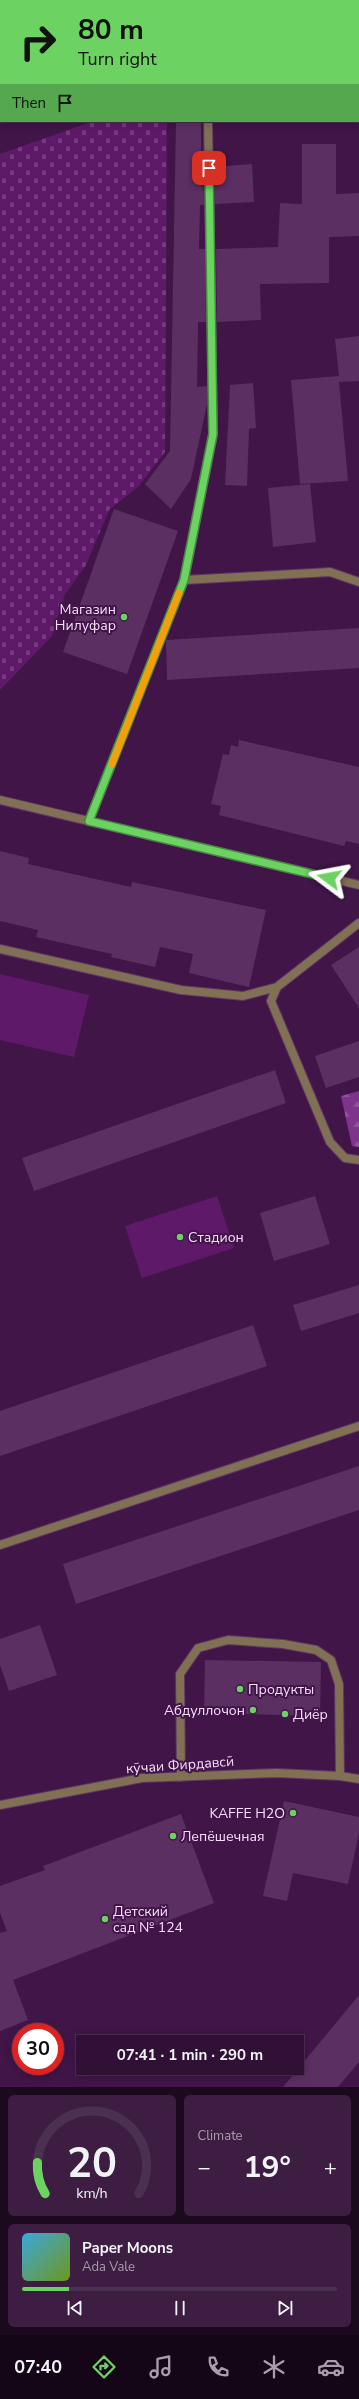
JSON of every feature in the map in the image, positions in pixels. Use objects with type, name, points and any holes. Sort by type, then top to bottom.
[{"type":"street","points":[[89,821],[184,580],[213,434],[208,122]]},
{"type":"street","points":[[184,580],[330,572],[359,582]]},
{"type":"street","points":[[0,800],[359,885]]},
{"type":"street","points":[[0,949],[180,990],[243,996],[277,987],[359,923]]},
{"type":"street","points":[[277,987],[271,1001],[330,1142],[345,1158],[359,1160]]},
{"type":"street","points":[[0,1545],[359,1426]]},
{"type":"street","points":[[180,1777],[180,1674],[198,1648],[228,1640],[282,1644],[316,1650],[331,1660],[339,1684],[340,1776]]},
{"type":"street","name":"кӯчаи Фирдавсӣ","points":[[0,1805],[142,1778],[277,1773],[340,1776],[359,1779]]},
{"type":"green space","points":[[91,122],[167,122],[165,452],[139,486],[109,510],[86,565],[65,594],[52,636],[0,690],[0,154]]},
{"type":"green space","points":[[0,974],[89,995],[74,1057],[0,1040]]},
{"type":"green space","points":[[359,1091],[359,1147],[352,1146],[341,1096]]},
{"type":"green space","name":"Стадион","points":[[217,1196],[234,1248],[142,1278],[125,1226]]},
{"type":"building","points":[[176,122],[201,122],[201,168],[203,167],[204,205],[200,205],[199,249],[205,249],[206,322],[198,322],[197,387],[207,386],[207,404],[191,479],[171,509],[145,484],[170,451]]},
{"type":"building","points":[[302,144],[336,144],[336,194],[359,193],[359,236],[329,237],[329,283],[260,284],[261,320],[217,322],[216,249],[278,247],[280,203],[302,204]]},
{"type":"building","points":[[252,164],[254,202],[215,204],[214,167]]},
{"type":"building","points":[[359,336],[359,381],[339,382],[348,481],[300,484],[291,380],[339,376],[335,339]]},
{"type":"building","points":[[253,383],[256,428],[249,429],[247,486],[225,485],[230,385]]},
{"type":"building","points":[[310,484],[316,542],[273,547],[268,488]]},
{"type":"building","points":[[114,509],[178,531],[127,674],[63,652]]},
{"type":"building","points":[[359,628],[359,668],[167,680],[166,640]]},
{"type":"building","points":[[239,740],[359,767],[359,844],[346,841],[344,846],[219,815],[221,806],[211,804],[223,754],[229,755],[231,745],[238,747]]},
{"type":"building","points":[[0,851],[29,858],[28,864],[131,887],[132,882],[266,910],[249,987],[189,973],[193,954],[160,947],[155,967],[111,957],[112,954],[36,937],[38,930],[0,921]]},
{"type":"building","points":[[359,947],[359,1008],[331,965]]},
{"type":"building","points":[[359,1041],[359,1077],[326,1088],[315,1056]]},
{"type":"building","points":[[275,1070],[286,1103],[34,1191],[22,1158]]},
{"type":"building","points":[[315,1196],[330,1244],[274,1261],[260,1213]]},
{"type":"building","points":[[359,1285],[359,1313],[301,1331],[293,1305]]},
{"type":"building","points":[[253,1325],[267,1366],[0,1456],[0,1411]]},
{"type":"building","points":[[359,1466],[359,1510],[76,1604],[63,1564]]},
{"type":"building","points":[[40,1625],[57,1675],[9,1691],[0,1665],[0,1639]]},
{"type":"building","points":[[205,1660],[321,1662],[320,1716],[204,1713]]},
{"type":"building","points":[[284,1801],[359,1817],[359,1833],[348,1884],[293,1873],[287,1901],[263,1896]]},
{"type":"building","points":[[181,1814],[214,1903],[13,1980],[28,2020],[20,2023],[12,2023],[12,2026],[0,2031],[0,1933],[7,1931],[0,1913],[0,1886],[45,1870],[43,1866]]},
{"type":"building","points":[[359,1995],[359,2062],[338,2087],[283,2087],[293,2075],[304,2075],[304,2062]]},
{"type":"slow traffic","points":[[112,764],[179,593]]},
{"type":"place","name":"Магазин Нилуфар","points":[[124,617]]},
{"type":"place","name":"Стадион","points":[[180,1237]]},
{"type":"place","name":"Продукты","points":[[240,1689]]},
{"type":"place","name":"Абдуллочон","points":[[253,1710]]},
{"type":"place","name":"Диëр","points":[[285,1714]]},
{"type":"place","name":"KAFFE H2O","points":[[293,1813]]},
{"type":"place","name":"Лепёшечная","points":[[173,1836]]},
{"type":"place","name":"Детский сад № 124","points":[[105,1919]]},
{"type":"route","points":[[209,168],[213,434],[184,580],[89,821],[329,878]]}]
